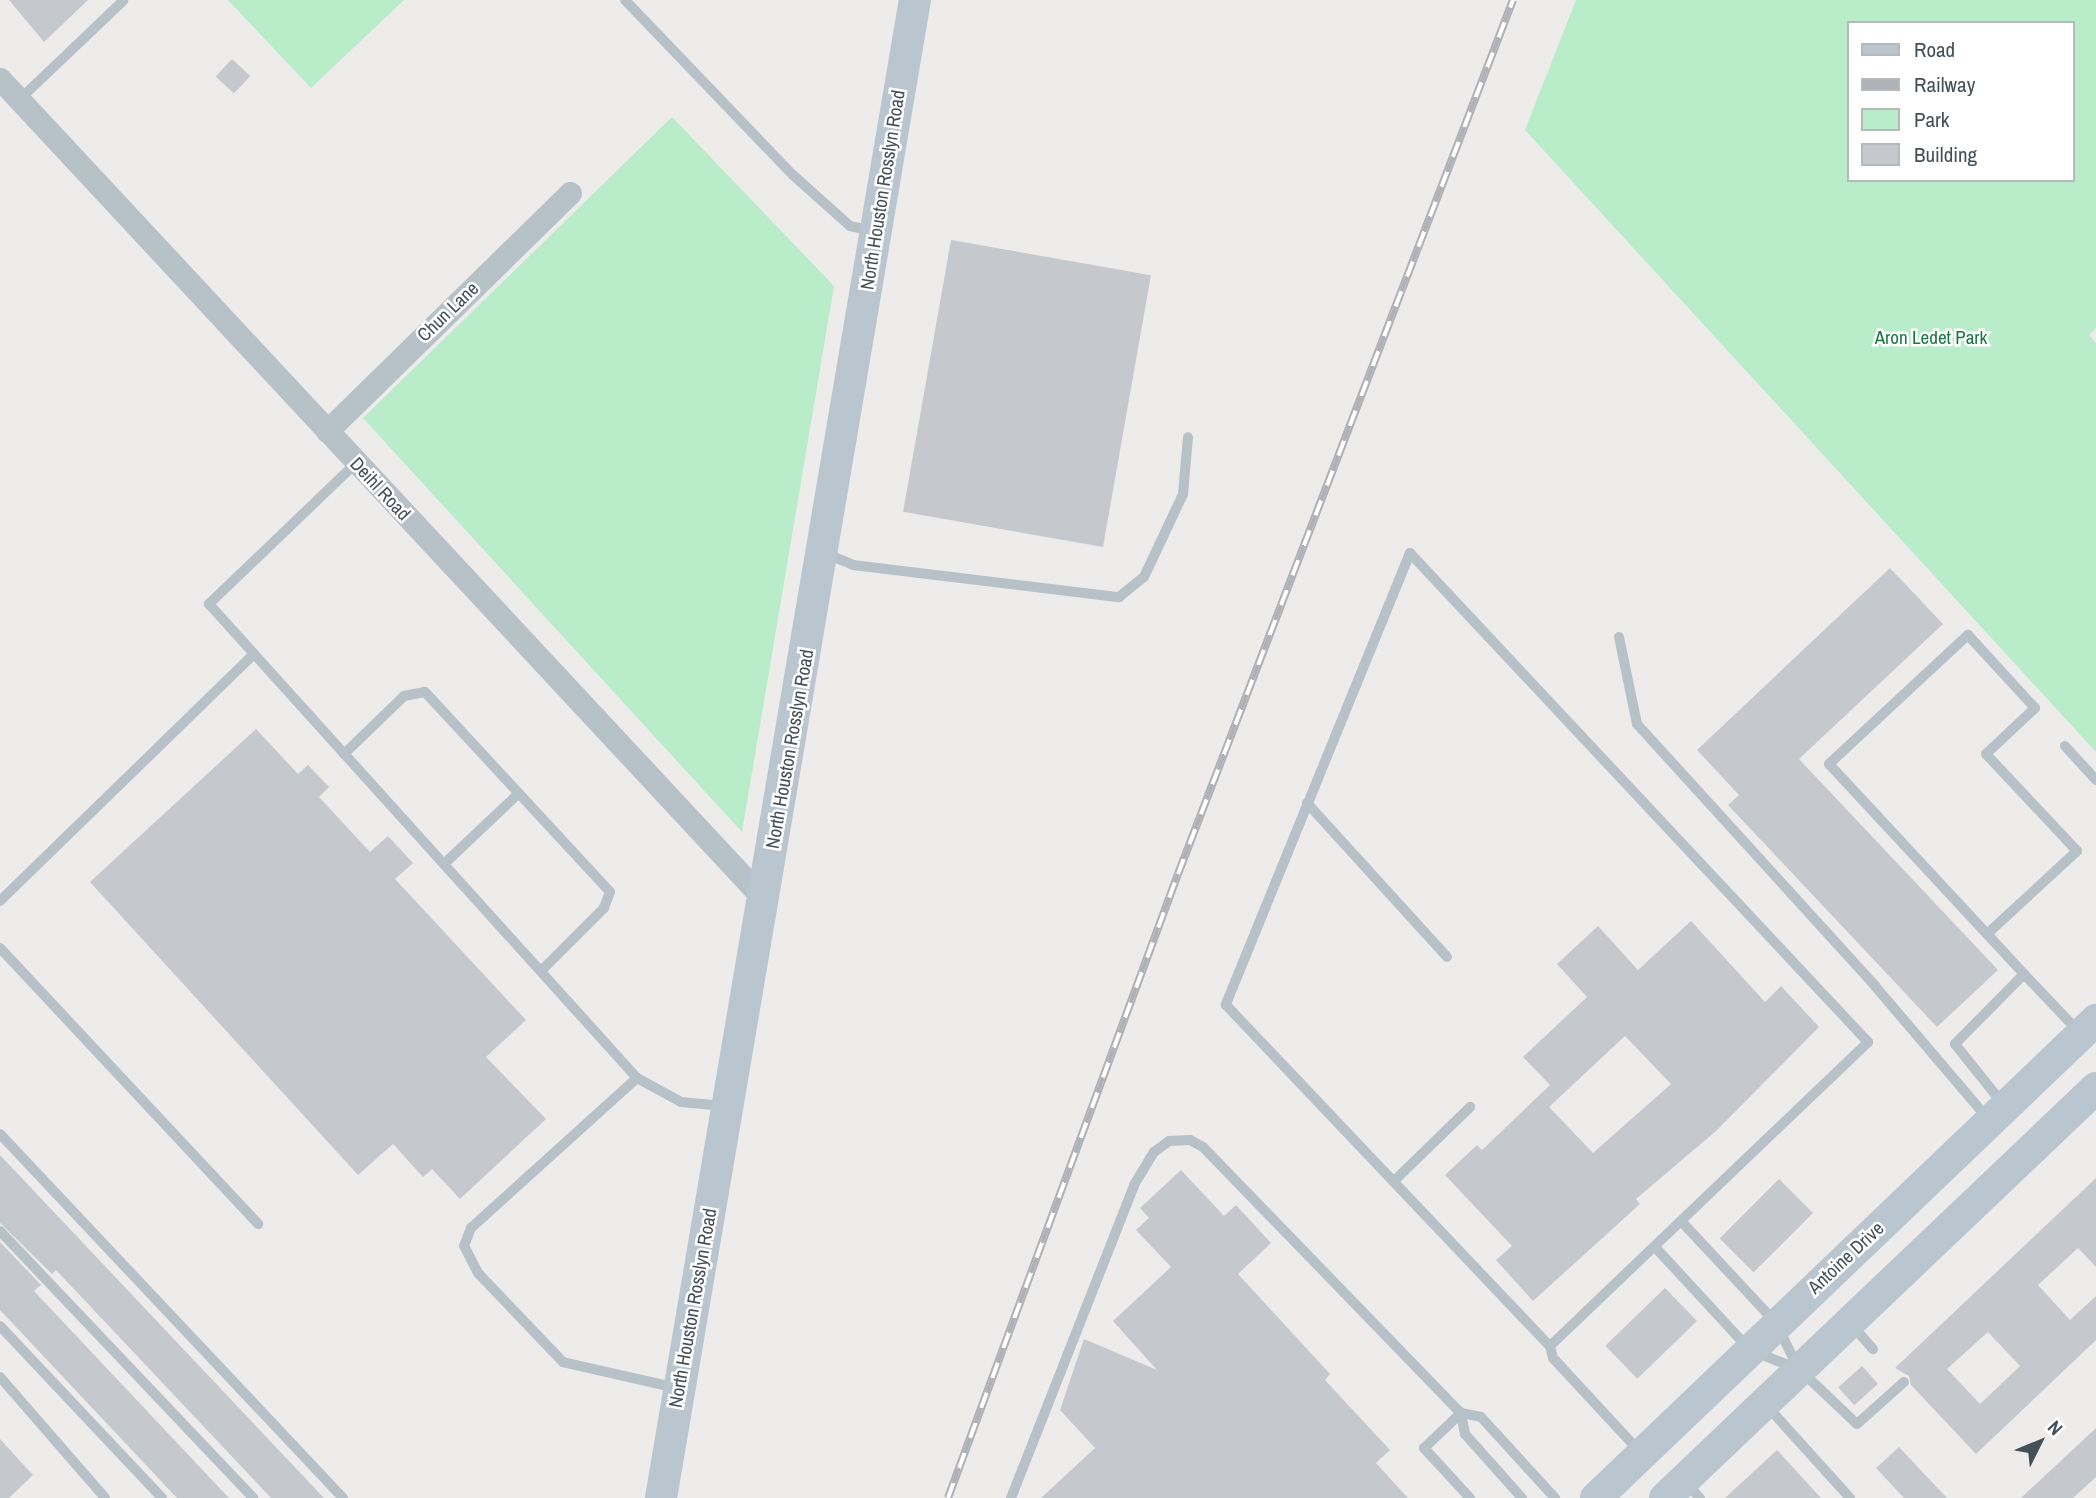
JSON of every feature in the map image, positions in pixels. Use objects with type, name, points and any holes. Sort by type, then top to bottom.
[{"type":"street","name":"North Houston Rosslyn Road","points":[[661,1498],[762,897],[824,553],[915,0]]},
{"type":"street","name":"Deihl Road","points":[[0,79],[762,897]]},
{"type":"street","name":"Chun Lane","points":[[327,431],[570,193]]},
{"type":"street","name":"Antoine Drive","points":[[1596,1498],[1776,1323],[2089,1027]]},
{"type":"street","points":[[1683,1492],[1763,1402],[2096,1088]]},
{"type":"lane","points":[[625,0],[793,175],[850,226],[876,232]]},
{"type":"lane","points":[[19,100],[123,1]]},
{"type":"lane","points":[[824,553],[853,565],[1119,597],[1144,577],[1183,494],[1188,437]]},
{"type":"lane","points":[[356,463],[209,604],[637,1078],[681,1102],[727,1107]]},
{"type":"lane","points":[[1550,1346],[1868,1042],[1410,553],[1226,1005],[1550,1346],[1553,1358],[1642,1454]]},
{"type":"lane","points":[[1987,934],[2077,851],[1986,754],[2035,708],[1968,635],[1829,764],[2024,974],[2089,1027]]},
{"type":"lane","points":[[1619,637],[1637,724],[1875,986],[1998,1115]]},
{"type":"lane","points":[[0,901],[254,654]]},
{"type":"lane","points":[[344,754],[404,696],[425,692],[610,892],[611,900],[541,971]]},
{"type":"lane","points":[[2065,746],[2096,780]]},
{"type":"lane","points":[[444,864],[519,793]]},
{"type":"lane","points":[[1307,803],[1447,957]]},
{"type":"lane","points":[[0,948],[258,1224]]},
{"type":"lane","points":[[1998,1115],[1955,1044],[2024,974]]},
{"type":"lane","points":[[637,1078],[471,1228],[464,1246],[478,1273],[563,1362],[679,1389]]},
{"type":"lane","points":[[1395,1180],[1470,1107]]},
{"type":"lane","points":[[0,1135],[344,1498]]},
{"type":"lane","points":[[1011,1498],[1134,1185],[1154,1152],[1169,1141],[1203,1147],[1461,1413],[1465,1434],[1522,1498]]},
{"type":"lane","points":[[1681,1221],[1776,1323],[1798,1368],[1857,1424],[1904,1382]]},
{"type":"lane","points":[[0,1231],[253,1498]]},
{"type":"lane","points":[[1655,1247],[1750,1350],[1798,1368]]},
{"type":"lane","points":[[1848,1321],[1873,1349]]},
{"type":"lane","points":[[0,1326],[162,1498]]},
{"type":"lane","points":[[0,1377],[105,1498]]},
{"type":"lane","points":[[0,1397],[10,1388]]},
{"type":"lane","points":[[1763,1402],[1850,1498]]},
{"type":"lane","points":[[1461,1413],[1424,1448],[1470,1498]]},
{"type":"lane","points":[[1461,1413],[1480,1417],[1555,1498]]},
{"type":"green space","points":[[228,0],[404,0],[311,88]]},
{"type":"green space","name":"Aron Ledet Park","points":[[1576,0],[2096,0],[2096,328],[2089,335],[2096,343],[2096,752],[1525,130]]},
{"type":"green space","points":[[672,117],[834,286],[742,832],[363,418]]},
{"type":"building","points":[[9,0],[88,0],[44,42]]},
{"type":"building","points":[[232,59],[250,76],[234,94],[216,77]]},
{"type":"building","points":[[951,240],[1151,275],[1103,547],[903,512]]},
{"type":"building","points":[[1890,568],[1943,624],[1799,759],[1998,970],[1937,1027],[1728,805],[1739,795],[1697,750]]},
{"type":"building","points":[[256,729],[298,774],[308,765],[329,787],[319,797],[370,852],[388,836],[413,863],[395,879],[526,1020],[486,1057],[546,1119],[460,1199],[432,1169],[423,1177],[393,1144],[358,1175],[90,882]]},
{"type":"building","points":[[1691,921],[1765,1002],[1781,986],[1819,1027],[1716,1131],[1636,1199],[1640,1204],[1533,1301],[1496,1260],[1512,1246],[1445,1175],[1477,1145],[1482,1150],[1550,1085],[1523,1057],[1587,997],[1557,964],[1598,926],[1638,970]],"holes":[[[1625,1036],[1671,1084],[1593,1153],[1549,1107]]]},
{"type":"building","points":[[0,1155],[324,1498],[271,1498],[56,1270],[52,1274],[0,1223]]},
{"type":"building","points":[[1181,1170],[1224,1216],[1236,1205],[1271,1243],[1238,1274],[1330,1374],[1325,1380],[1390,1450],[1376,1463],[1408,1498],[1041,1498],[1095,1448],[1060,1410],[1084,1339],[1157,1370],[1113,1321],[1171,1267],[1136,1230],[1149,1218],[1140,1208]]},
{"type":"building","points":[[2096,1178],[2096,1267],[2078,1248],[2038,1285],[2070,1320],[2096,1296],[2096,1340],[1976,1454],[1911,1385],[1909,1376],[1895,1368]],"holes":[[[1988,1332],[2020,1366],[1980,1404],[1947,1369]]]},
{"type":"building","points":[[1779,1179],[1813,1213],[1754,1272],[1720,1238]]},
{"type":"building","points":[[0,1242],[41,1285],[34,1291],[229,1498],[177,1498],[0,1310]]},
{"type":"building","points":[[1665,1288],[1697,1321],[1637,1379],[1605,1346]]},
{"type":"building","points":[[1862,1366],[1878,1384],[1854,1405],[1838,1387]]},
{"type":"building","points":[[2096,1428],[2096,1477],[2073,1498],[2021,1498]]},
{"type":"building","points":[[0,1439],[33,1475],[9,1498],[0,1498]]},
{"type":"building","points":[[1899,1447],[1947,1498],[1904,1498],[1876,1468]]},
{"type":"building","points":[[1777,1450],[1821,1498],[1725,1498]]},
{"type":"railway","points":[[948,1498],[1178,874],[1513,0]]}]
